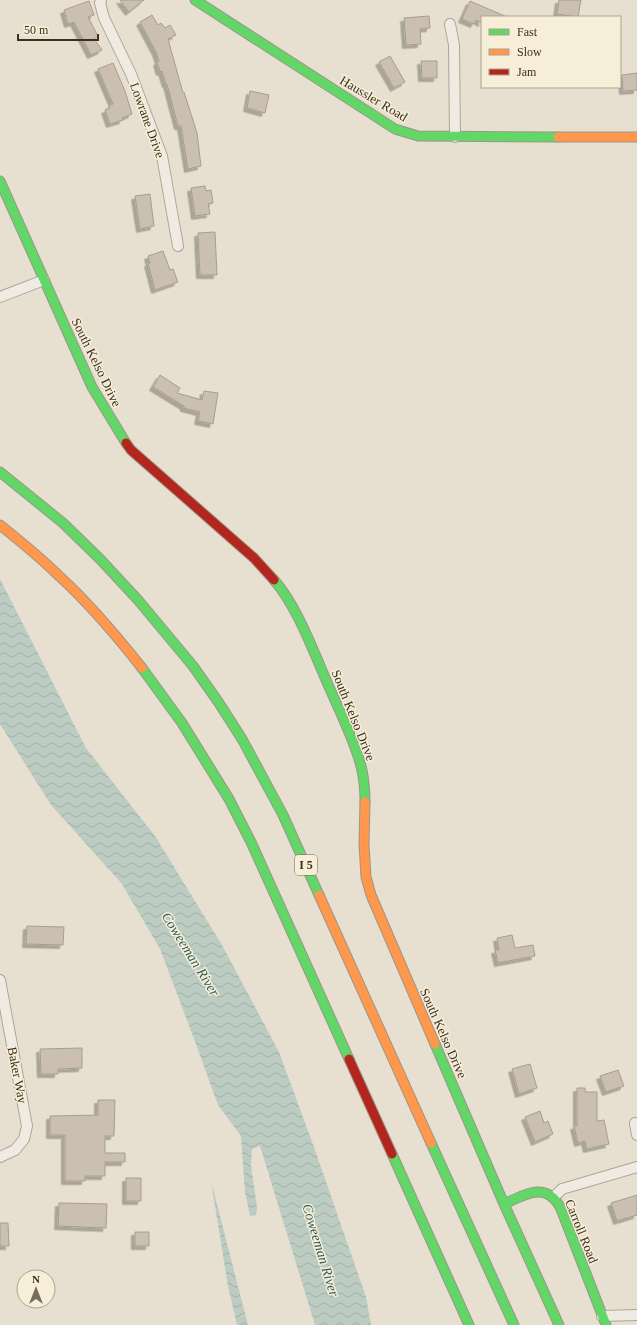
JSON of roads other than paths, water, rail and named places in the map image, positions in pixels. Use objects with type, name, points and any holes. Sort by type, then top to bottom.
[{"type":"main road","name":"Haussler Road","points":[[195,0],[395,129],[418,136],[637,137]]},
{"type":"main road","name":"South Kelso Drive","points":[[0,181],[92,387],[120,435],[131,450],[254,558],[283,590],[302,626],[350,736],[361,765],[365,784],[364,858],[366,877],[371,895],[504,1204],[558,1325]]},
{"type":"main road","name":"I 5","points":[[0,472],[63,524],[100,559],[138,600],[193,666],[242,739],[283,815],[514,1325]]},
{"type":"main road","points":[[0,525],[66,582],[116,637],[158,689],[215,775],[251,842],[469,1325]]},
{"type":"main road","name":"Carroll Road","points":[[504,1204],[522,1196],[539,1192],[547,1193],[554,1197],[561,1209],[604,1321]]},
{"type":"street","name":"Lowrane Drive","points":[[101,0],[100,3],[104,18],[131,74],[162,156],[178,246]]},
{"type":"street","points":[[450,24],[454,45],[455,136]]},
{"type":"street","points":[[0,297],[44,280]]},
{"type":"street","name":"Baker Way","points":[[0,980],[27,1126],[24,1139],[15,1150],[0,1157]]},
{"type":"street","points":[[635,1123],[637,1135]]},
{"type":"street","points":[[554,1197],[562,1189],[637,1166]]},
{"type":"street","points":[[604,1321],[637,1315]]},
{"type":"water","name":"Coweeman River","points":[[0,579],[86,748],[155,836],[222,945],[279,1052],[366,1297],[371,1325],[315,1325],[260,1146],[252,1149],[251,1165],[257,1207],[256,1215],[250,1216],[245,1192],[241,1136],[218,1105],[160,949],[122,884],[51,805],[0,724]]},
{"type":"water","points":[[211,1181],[248,1325],[237,1325],[228,1286]]}]
